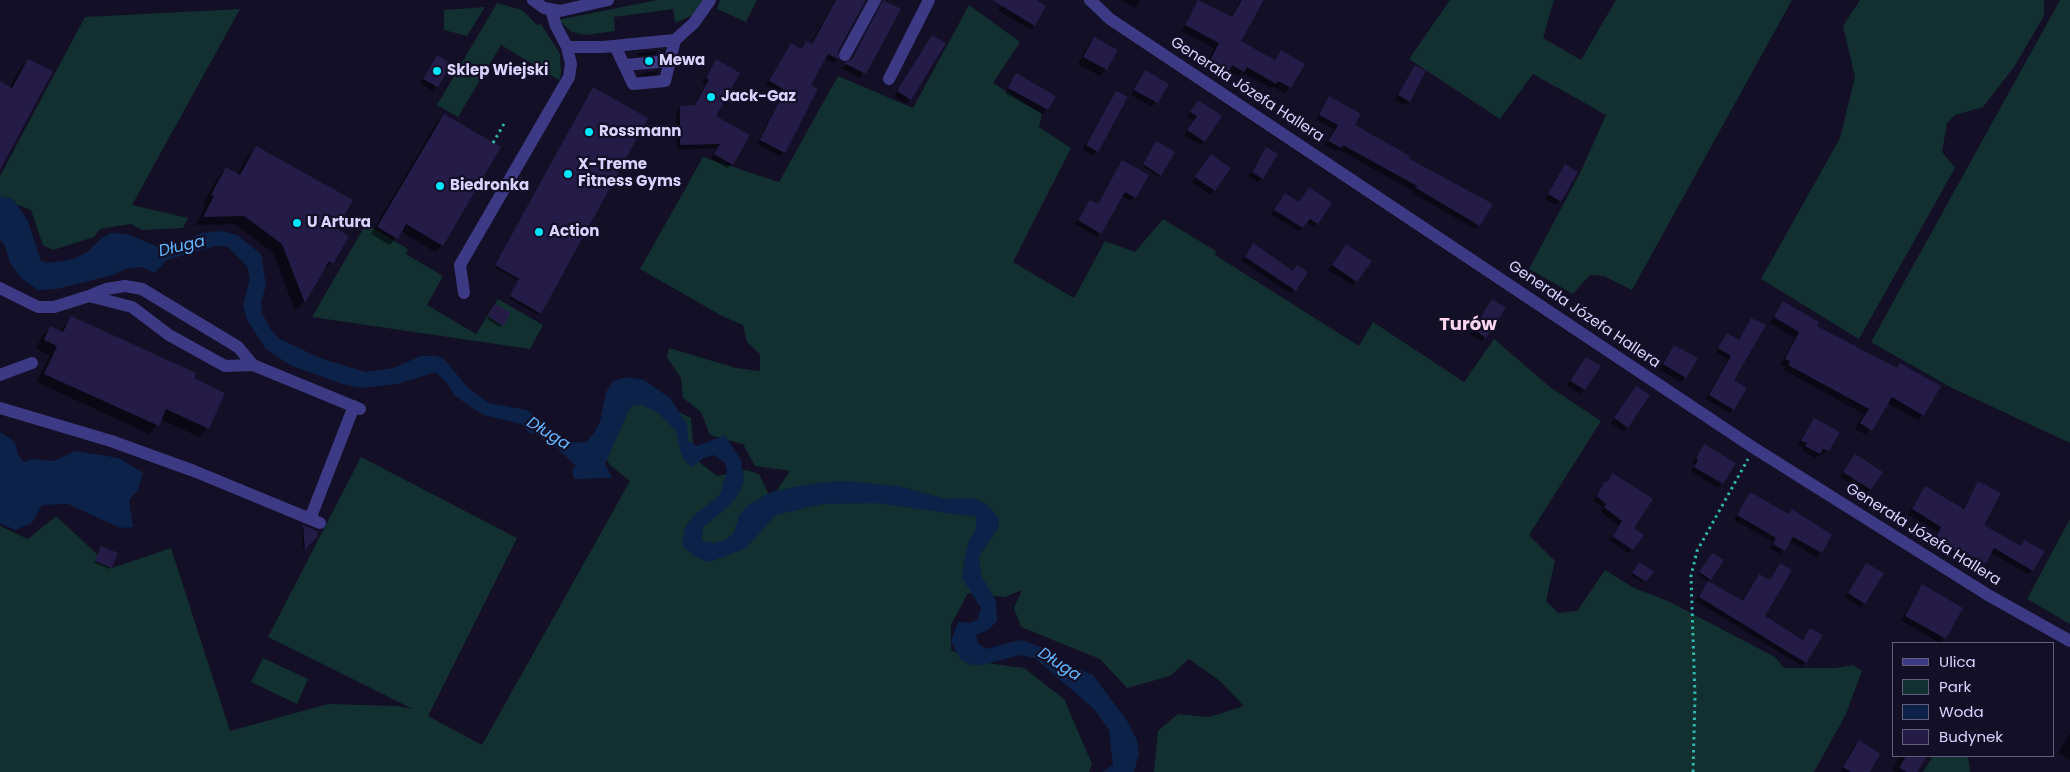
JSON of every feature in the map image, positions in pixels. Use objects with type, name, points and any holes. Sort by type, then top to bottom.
[{"type":"street","points":[[533,0],[540,6],[551,10],[568,10],[608,0]]},
{"type":"street","points":[[615,46],[633,84],[665,81],[676,40],[694,23],[710,0]]},
{"type":"street","points":[[845,54],[876,0]]},
{"type":"street","points":[[889,79],[929,0]]},
{"type":"street","name":"Generała Józefa Hallera","points":[[1090,0],[1110,19],[1754,448],[1988,595],[2070,641]]},
{"type":"street","points":[[464,293],[460,265],[566,83],[571,64],[567,47],[556,26],[551,10]]},
{"type":"street","points":[[567,47],[615,46],[676,40]]},
{"type":"street","points":[[624,65],[670,61]]},
{"type":"street","points":[[0,288],[38,307],[54,307],[106,289],[125,286],[142,289],[238,347],[253,366]]},
{"type":"street","points":[[0,408],[111,441],[194,471],[315,521],[357,408],[253,366],[225,366],[169,335],[132,307],[89,296]]},
{"type":"street","points":[[0,375],[32,363]]},
{"type":"path","points":[[493,143],[505,122]]},
{"type":"path","points":[[1693,772],[1695,696],[1691,576],[1697,551],[1754,448]]},
{"type":"green space","points":[[657,0],[703,0],[693,15],[675,23],[673,9],[614,17],[615,31],[586,35],[572,32],[558,20]]},
{"type":"green space","points":[[720,0],[757,0],[746,22],[717,9]]},
{"type":"green space","points":[[1450,0],[1554,0],[1543,38],[1581,60],[1616,0],[1792,0],[1632,290],[1604,276],[1590,275],[1573,294],[1529,269],[1581,171],[1606,115],[1533,74],[1500,119],[1409,59]]},
{"type":"green space","points":[[1860,0],[2044,0],[2044,16],[2014,67],[1983,107],[1955,115],[1947,123],[1942,152],[1955,168],[1859,339],[1761,279],[1840,138],[1855,77],[1843,26]]},
{"type":"green space","points":[[2060,0],[2070,0],[2070,443],[1952,388],[1871,342]]},
{"type":"green space","points":[[497,3],[522,10],[537,25],[541,24],[560,54],[561,75],[559,80],[501,45],[458,117],[437,105]]},
{"type":"green space","points":[[969,5],[1020,42],[993,83],[1042,114],[1039,127],[1071,148],[1013,262],[1074,298],[1105,241],[1135,252],[1163,219],[1216,251],[1215,255],[1359,346],[1373,322],[1464,382],[1494,339],[1550,387],[1601,421],[1529,535],[1555,561],[1546,601],[1558,613],[1577,611],[1605,570],[1634,588],[1668,601],[1775,657],[1784,668],[1835,668],[1853,665],[1862,671],[1846,714],[1814,772],[1154,772],[1158,731],[1178,714],[1209,717],[1244,706],[1220,681],[1189,659],[1170,676],[1127,688],[1100,659],[1021,627],[1014,608],[1022,590],[1005,597],[968,593],[951,625],[951,650],[971,661],[1024,668],[1064,699],[1092,764],[1089,772],[0,772],[0,526],[28,539],[56,516],[112,568],[171,548],[230,731],[328,704],[397,706],[413,709],[268,637],[361,457],[517,538],[428,716],[482,745],[630,481],[610,465],[604,455],[638,392],[691,418],[694,458],[717,476],[747,470],[759,474],[771,499],[790,471],[755,466],[743,444],[710,435],[701,412],[683,398],[681,378],[667,357],[669,348],[736,368],[760,371],[760,354],[747,342],[743,325],[724,317],[640,269],[703,157],[779,182],[838,76],[913,108]]},
{"type":"green space","points":[[485,7],[467,36],[444,30],[444,10]]},
{"type":"green space","points":[[240,9],[132,205],[188,218],[183,228],[142,230],[131,224],[100,229],[94,237],[53,250],[43,245],[31,210],[0,198],[0,176],[85,17]]},
{"type":"green space","points":[[366,224],[408,249],[406,254],[443,276],[427,305],[476,334],[498,299],[543,325],[530,349],[312,317]]},
{"type":"green space","points":[[2070,519],[2070,624],[2027,599]]},
{"type":"green space","points":[[263,658],[308,679],[297,704],[251,682]]},
{"type":"green space","points":[[1932,757],[1968,757],[1970,772],[1923,772]]},
{"type":"water","name":"Długa","points":[[0,196],[13,199],[28,221],[41,261],[49,263],[73,259],[87,252],[102,238],[111,233],[127,234],[158,247],[189,239],[201,233],[223,231],[237,235],[261,254],[266,285],[261,303],[262,313],[271,330],[280,339],[320,358],[365,372],[393,368],[421,356],[437,356],[445,360],[468,388],[489,403],[527,410],[569,441],[579,443],[587,441],[594,433],[600,422],[606,392],[613,381],[627,377],[644,380],[670,398],[687,424],[688,441],[697,446],[725,435],[741,460],[744,480],[740,492],[729,506],[703,527],[702,541],[713,543],[726,540],[734,532],[740,514],[748,505],[771,492],[815,483],[845,481],[899,486],[946,499],[974,498],[986,504],[999,518],[999,527],[979,556],[981,575],[996,601],[997,621],[988,630],[976,635],[978,643],[986,649],[1019,640],[1027,642],[1041,647],[1072,666],[1093,675],[1127,721],[1137,740],[1139,753],[1134,772],[1102,772],[1113,765],[1109,730],[1094,709],[1035,658],[1020,655],[982,665],[971,665],[960,659],[951,641],[958,622],[970,623],[977,620],[981,608],[962,578],[969,540],[976,529],[976,517],[876,503],[823,504],[776,515],[745,549],[709,562],[694,556],[682,545],[685,528],[692,517],[720,495],[727,470],[725,463],[714,455],[703,458],[693,467],[687,463],[681,454],[676,431],[658,413],[642,405],[633,405],[628,412],[605,464],[612,478],[574,479],[572,471],[576,466],[557,448],[536,434],[529,433],[521,424],[484,415],[471,407],[454,395],[447,383],[436,372],[397,384],[361,388],[342,384],[290,365],[266,349],[247,320],[243,306],[250,278],[247,266],[228,247],[215,246],[167,260],[154,273],[142,267],[126,269],[113,275],[57,289],[38,290],[21,278],[10,263],[5,245],[0,240]]},
{"type":"water","points":[[0,432],[15,442],[18,455],[24,462],[33,459],[54,461],[75,451],[119,458],[143,473],[138,490],[129,500],[133,527],[120,528],[68,504],[42,505],[32,523],[15,530],[0,523]]},
{"type":"building","points":[[836,0],[866,0],[838,51],[839,60],[828,54],[811,85],[818,89],[785,153],[760,140],[785,90],[769,81],[791,43],[802,49],[806,41],[812,44]]},
{"type":"building","points":[[883,0],[901,9],[866,74],[844,63],[852,59]]},
{"type":"building","points":[[992,0],[1036,0],[1046,6],[1035,26]]},
{"type":"building","points":[[1198,0],[1232,17],[1242,0],[1264,0],[1241,41],[1275,60],[1281,50],[1305,64],[1291,88],[1278,81],[1276,84],[1247,67],[1244,72],[1232,65],[1228,74],[1209,63],[1219,43],[1185,25]]},
{"type":"building","points":[[932,35],[946,43],[911,100],[897,91]]},
{"type":"building","points":[[1094,37],[1118,50],[1107,70],[1083,57]]},
{"type":"building","name":"Sklep Wiejski","points":[[437,55],[452,64],[438,87],[423,79]]},
{"type":"building","points":[[28,59],[53,71],[0,170],[0,81],[12,88]]},
{"type":"building","points":[[716,59],[740,73],[716,116],[750,135],[733,165],[714,154],[720,144],[680,145],[680,106],[695,105],[709,80],[706,78]]},
{"type":"building","points":[[1415,65],[1426,71],[1410,102],[1398,95]]},
{"type":"building","points":[[1145,70],[1169,84],[1158,103],[1134,90]]},
{"type":"building","points":[[1016,73],[1056,96],[1048,110],[1008,88]]},
{"type":"building","points":[[593,87],[648,118],[541,314],[510,296],[519,279],[495,265]]},
{"type":"building","points":[[1116,91],[1128,97],[1098,152],[1086,145]]},
{"type":"building","points":[[1329,96],[1361,114],[1355,125],[1410,156],[1408,158],[1493,204],[1480,226],[1416,188],[1417,186],[1343,145],[1342,148],[1328,141],[1338,125],[1319,115]]},
{"type":"building","points":[[1198,100],[1222,116],[1205,142],[1187,130],[1197,116],[1190,112]]},
{"type":"building","name":"Biedronka","points":[[444,114],[501,147],[443,246],[406,224],[398,239],[377,227]]},
{"type":"building","points":[[1156,141],[1175,152],[1161,176],[1143,164]]},
{"type":"building","name":"U Artura","points":[[256,146],[353,200],[337,229],[349,236],[333,264],[329,261],[305,303],[282,244],[244,216],[203,217],[214,196],[211,195],[226,167],[240,175]]},
{"type":"building","points":[[1266,147],[1278,154],[1263,179],[1252,172]]},
{"type":"building","points":[[1211,154],[1231,168],[1215,191],[1195,177]]},
{"type":"building","points":[[1122,160],[1149,175],[1136,198],[1125,192],[1101,234],[1078,220],[1090,200],[1098,204]]},
{"type":"building","points":[[1565,164],[1578,172],[1561,202],[1548,194]]},
{"type":"building","points":[[1309,187],[1332,203],[1318,224],[1310,219],[1303,228],[1274,210],[1285,193],[1299,202]]},
{"type":"building","points":[[1253,243],[1293,271],[1297,265],[1308,272],[1296,291],[1245,257]]},
{"type":"building","points":[[1346,244],[1372,261],[1357,282],[1332,265]]},
{"type":"building","points":[[1492,299],[1506,308],[1486,338],[1473,329]]},
{"type":"building","points":[[1783,301],[1819,322],[1817,326],[1897,368],[1900,363],[1941,386],[1924,416],[1892,397],[1872,431],[1860,423],[1869,409],[1788,365],[1790,361],[1785,359],[1799,332],[1774,317]]},
{"type":"building","points":[[495,304],[511,313],[503,326],[488,316]]},
{"type":"building","points":[[71,316],[196,373],[194,378],[225,393],[209,429],[166,409],[159,426],[44,374],[57,346],[44,340],[50,326],[63,332]]},
{"type":"building","points":[[1751,318],[1766,325],[1734,380],[1747,388],[1734,410],[1709,395],[1731,356],[1718,348],[1727,333],[1739,340]]},
{"type":"building","points":[[1674,345],[1698,358],[1686,378],[1663,364]]},
{"type":"building","points":[[1586,357],[1601,366],[1585,390],[1570,381]]},
{"type":"building","points":[[1636,386],[1650,395],[1628,428],[1614,418]]},
{"type":"building","points":[[1814,418],[1840,432],[1829,451],[1823,449],[1820,454],[1805,446],[1807,443],[1801,441]]},
{"type":"building","points":[[1704,444],[1736,463],[1723,484],[1694,467],[1698,460],[1696,458]]},
{"type":"building","points":[[1855,454],[1883,472],[1871,490],[1843,472]]},
{"type":"building","points":[[1613,473],[1653,499],[1634,528],[1644,535],[1633,550],[1613,536],[1622,521],[1604,507],[1606,504],[1597,496],[1604,482],[1607,482]]},
{"type":"building","points":[[1978,481],[2001,493],[1984,525],[2021,546],[2024,540],[2045,551],[2033,571],[1994,548],[1986,564],[1958,549],[1956,552],[1935,539],[1941,527],[1912,509],[1925,486],[1964,509]]},
{"type":"building","points":[[1750,492],[1789,514],[1792,509],[1832,535],[1822,553],[1793,537],[1785,551],[1773,544],[1776,538],[1737,515]]},
{"type":"building","points":[[303,525],[317,531],[317,537],[305,550]]},
{"type":"building","points":[[101,546],[118,553],[112,568],[95,561]]},
{"type":"building","points":[[1712,553],[1724,560],[1711,580],[1699,572]]},
{"type":"building","points":[[1639,562],[1654,572],[1646,582],[1632,573]]},
{"type":"building","points":[[1780,563],[1792,570],[1765,616],[1803,640],[1810,628],[1823,635],[1806,663],[1699,597],[1708,581],[1743,601],[1759,574],[1770,580]]},
{"type":"building","points":[[1866,563],[1884,573],[1865,604],[1848,593]]},
{"type":"building","points":[[1922,584],[1963,608],[1946,639],[1905,616]]},
{"type":"building","points":[[1859,740],[1880,754],[1870,772],[1851,772],[1843,767]]},
{"type":"building","points":[[1905,757],[1926,757],[1917,772],[1907,772],[1899,768]]},
{"type":"place","name":"Mewa","points":[[649,61]]},
{"type":"place","name":"Sklep Wiejski","points":[[437,71]]},
{"type":"place","name":"Jack-Gaz","points":[[711,97]]},
{"type":"place","name":"Rossmann","points":[[589,132]]},
{"type":"place","name":"X-Treme Fitness Gyms","points":[[568,174]]},
{"type":"place","name":"Biedronka","points":[[440,186]]},
{"type":"place","name":"U Artura","points":[[297,223]]},
{"type":"place","name":"Action","points":[[539,232]]},
{"type":"district","name":"Turów","points":[[1468,325]]}]
